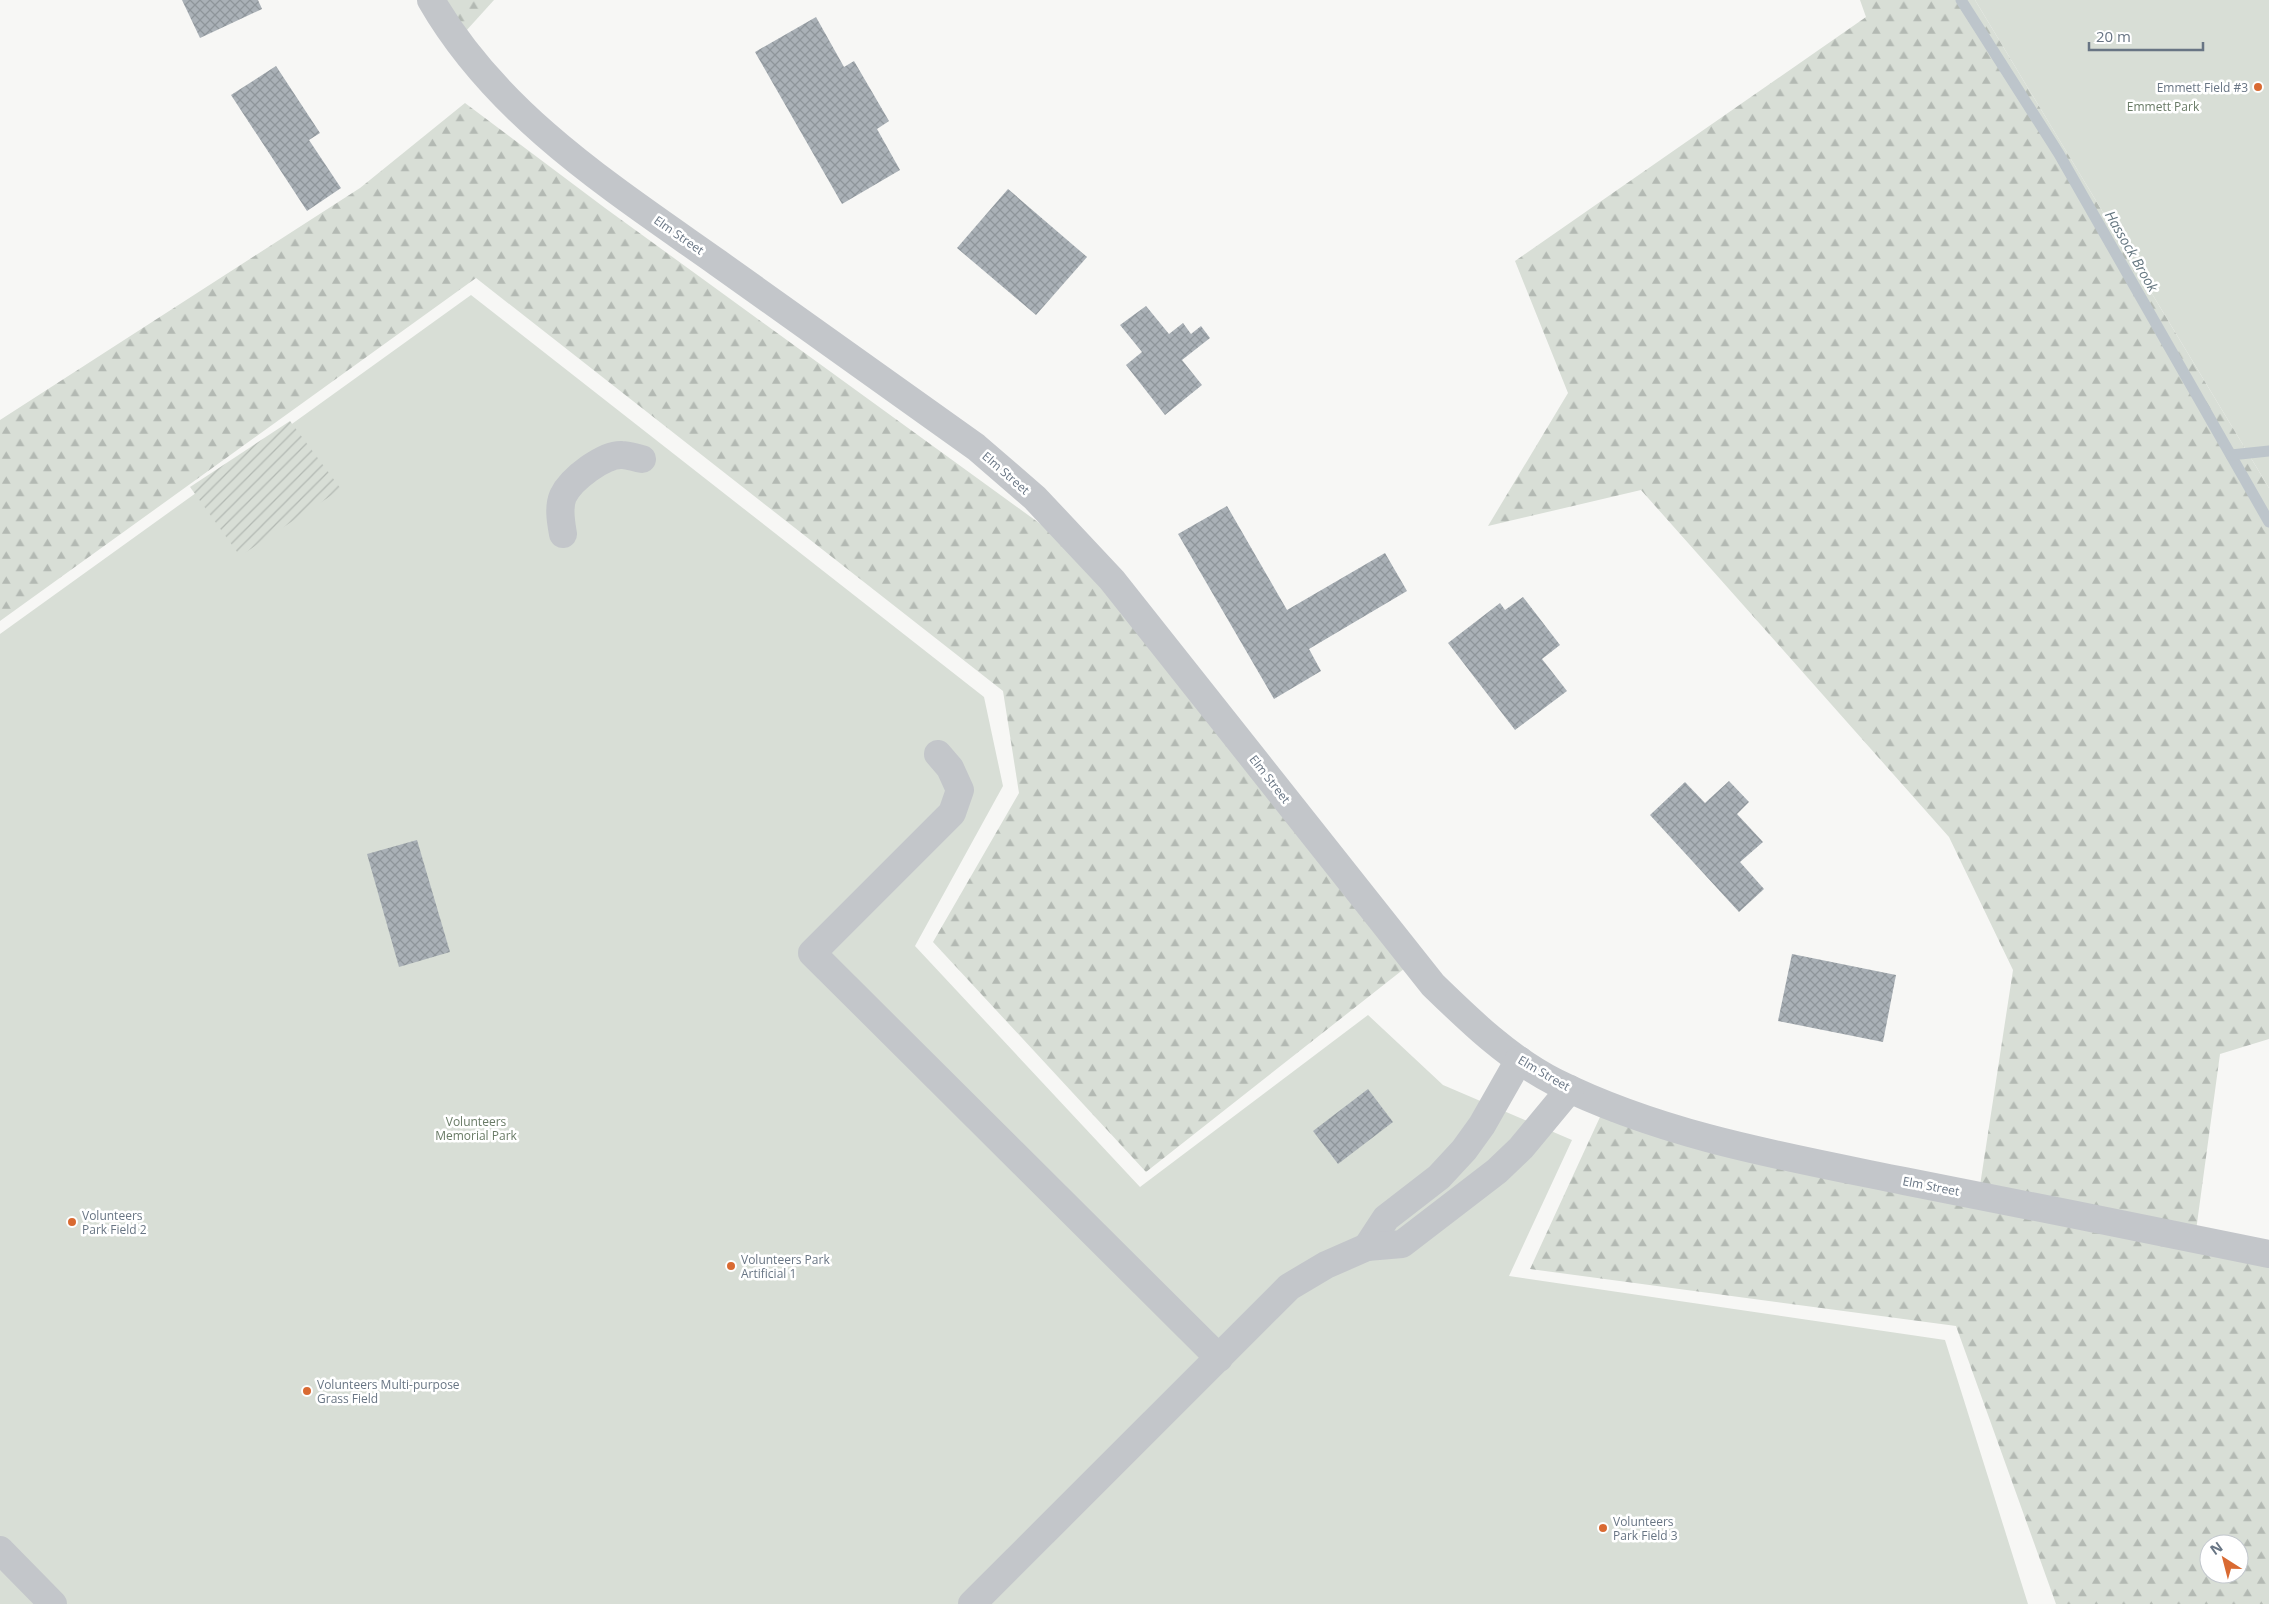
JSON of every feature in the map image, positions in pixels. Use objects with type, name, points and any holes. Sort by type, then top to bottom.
[{"type":"street","name":"Elm Street","points":[[430,0],[484,74],[520,112],[588,171],[976,446],[1035,498],[1112,580],[1433,985],[1482,1033],[1519,1060],[1554,1082],[1609,1106],[1681,1130],[1790,1158],[2269,1254]]},
{"type":"street","points":[[562,534],[560,515],[563,496],[576,480],[598,462],[621,455],[642,459]]},
{"type":"street","points":[[938,754],[950,768],[960,790],[952,813],[812,953],[1219,1358]]},
{"type":"street","points":[[1367,1247],[1386,1218],[1439,1177],[1464,1150],[1482,1125],[1519,1060]]},
{"type":"street","points":[[972,1604],[1289,1287],[1326,1265],[1367,1247],[1402,1244],[1467,1196],[1521,1148],[1570,1089]]},
{"type":"street","points":[[0,1550],[53,1604]]},
{"type":"green space","points":[[445,0],[494,0],[465,32]]},
{"type":"green space","points":[[1860,0],[1975,0],[2269,488],[2269,1039],[2220,1054],[2195,1238],[2269,1250],[2269,1604],[2056,1604],[1956,1326],[1530,1269],[1606,1104],[1979,1192],[2013,970],[1949,837],[1641,490],[1488,526],[1568,393],[1515,261],[1866,17]]},
{"type":"green space","name":"Emmett Park","points":[[1975,0],[2269,0],[2269,488]]},
{"type":"green space","points":[[465,103],[605,208],[1119,581],[1414,961],[1146,1172],[933,942],[1019,793],[1003,691],[476,278],[0,621],[0,420],[360,188]]},
{"type":"green space","name":"Volunteers Memorial Park","points":[[471,295],[984,697],[1003,786],[915,946],[1140,1187],[1368,1015],[1443,1085],[1572,1140],[1509,1276],[1945,1340],[2028,1604],[0,1604],[0,634]]},
{"type":"green space","points":[[290,421],[341,489],[240,556],[190,487]]},
{"type":"building","points":[[182,0],[258,0],[262,9],[200,38]]},
{"type":"building","points":[[816,17],[844,67],[854,61],[889,121],[877,129],[900,170],[842,204],[755,52]]},
{"type":"building","points":[[276,66],[320,133],[309,140],[341,188],[307,211],[231,95]]},
{"type":"building","points":[[1008,189],[1087,257],[1036,315],[957,248]]},
{"type":"building","points":[[1146,306],[1169,334],[1183,323],[1191,334],[1201,326],[1210,338],[1182,360],[1202,385],[1165,415],[1126,365],[1142,352],[1120,325]]},
{"type":"building","points":[[1227,506],[1287,610],[1385,553],[1407,591],[1309,649],[1321,671],[1274,699],[1178,534]]},
{"type":"building","points":[[1523,597],[1560,645],[1542,659],[1567,691],[1515,730],[1448,643],[1500,603],[1505,610]]},
{"type":"building","points":[[1729,781],[1749,802],[1737,814],[1763,842],[1740,862],[1764,889],[1739,912],[1650,815],[1685,782],[1705,803]]},
{"type":"building","points":[[417,840],[450,952],[399,967],[367,854]]},
{"type":"building","points":[[1792,954],[1896,975],[1883,1042],[1778,1021]]},
{"type":"building","points":[[1368,1089],[1393,1122],[1338,1164],[1313,1131]]},
{"type":"waterway","name":"Hassock Brook","points":[[1961,0],[2059,154],[2269,522]]},
{"type":"waterway","points":[[2231,455],[2269,451]]},
{"type":"place","name":"Emmett Field #3","points":[[2258,87]]},
{"type":"place","name":"Volunteers Park Field 2","points":[[72,1222]]},
{"type":"place","name":"Volunteers Park Artificial 1","points":[[731,1266]]},
{"type":"place","name":"Volunteers Multi-purpose Grass Field","points":[[307,1391]]},
{"type":"place","name":"Volunteers Park Field 3","points":[[1603,1528]]}]
